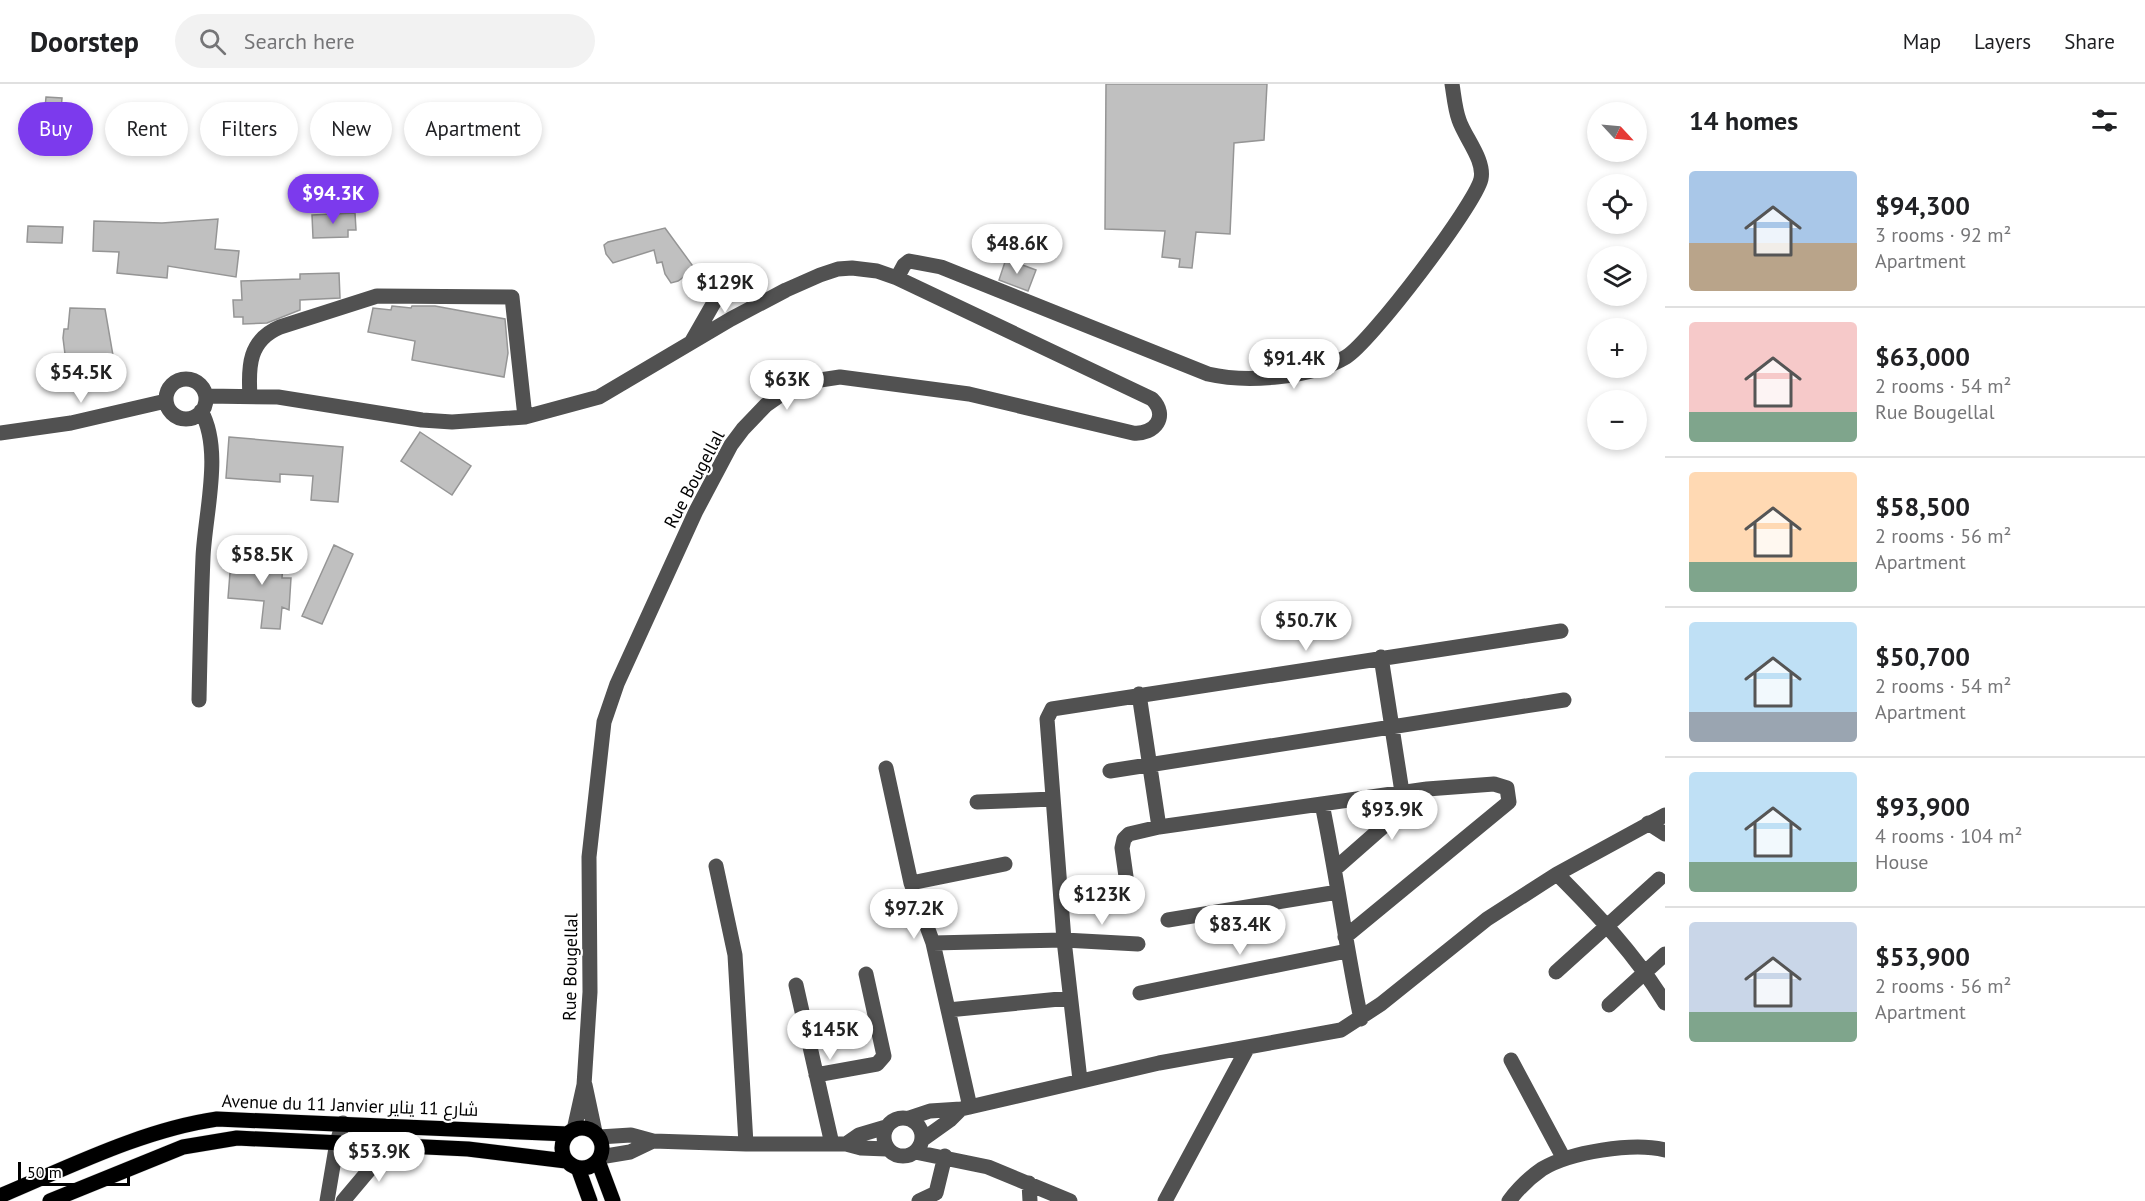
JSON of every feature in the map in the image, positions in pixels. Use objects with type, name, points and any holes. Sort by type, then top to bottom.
[{"type":"main road","name":"Avenue du 11 Janvier شارع 11 يناير","points":[[0,1196],[109,1151],[187,1125],[232,1119],[571,1132]]},
{"type":"main road","points":[[572,1165],[592,1166],[599,1159],[602,1150],[597,1135],[588,1129],[571,1132],[562,1147],[590,1201]]},
{"type":"main road","name":"Avenue du 11 Janvier شارع 11 يناير","points":[[50,1201],[164,1154],[203,1142],[249,1138],[468,1149],[572,1165]]},
{"type":"main road","points":[[599,1159],[613,1201]]},
{"type":"street","points":[[199,700],[203,554],[212,450],[204,404],[198,383],[184,379],[171,386],[166,401],[170,410],[178,417],[188,418],[204,404],[250,396],[312,401],[422,420],[461,421],[525,417],[599,397],[692,341],[786,290],[838,269],[863,269],[904,282],[904,265],[909,261],[941,267],[1208,374],[1251,379],[1303,372],[1346,357],[1362,344],[1434,255],[1477,189],[1481,169],[1458,119],[1452,84]]},
{"type":"street","points":[[692,341],[732,271]]},
{"type":"street","name":"Rue Bougellal","points":[[571,1132],[584,1085],[590,992],[589,857],[604,722],[617,684],[696,511],[731,445],[743,429],[766,405],[786,391],[807,382],[840,377],[969,394],[1133,433],[1143,434],[1158,424],[1159,409],[1152,399],[904,282]]},
{"type":"street","points":[[250,396],[248,373],[254,349],[266,334],[280,327],[377,296],[512,297],[525,417]]},
{"type":"street","points":[[0,433],[71,423],[166,401]]},
{"type":"street","points":[[1080,1080],[1064,940],[1047,719],[1049,712],[1056,707],[1561,631]]},
{"type":"street","points":[[1382,657],[1402,792]]},
{"type":"street","points":[[1139,694],[1159,827]]},
{"type":"street","points":[[1110,771],[1563,700]]},
{"type":"street","points":[[886,768],[911,883],[933,943],[966,1108]]},
{"type":"street","points":[[1130,905],[1122,848],[1124,839],[1129,834],[1159,827],[1427,789],[1502,784],[1509,792],[1509,802],[1346,944],[1140,993]]},
{"type":"street","points":[[1336,868],[1427,789]]},
{"type":"street","points":[[977,802],[1053,799]]},
{"type":"street","points":[[1322,804],[1336,868],[1346,944],[1361,1019]]},
{"type":"street","points":[[839,1144],[886,1126],[896,1118],[909,1118],[930,1111],[966,1108],[1080,1080],[1341,1030],[1361,1019],[1487,919],[1557,874],[1665,815]]},
{"type":"street","points":[[1648,823],[1665,834]]},
{"type":"street","points":[[911,883],[1005,864]]},
{"type":"street","points":[[716,866],[735,955],[746,1144]]},
{"type":"street","points":[[1557,874],[1607,924],[1645,972],[1665,1003]]},
{"type":"street","points":[[1556,972],[1659,879]]},
{"type":"street","points":[[1168,920],[1338,892]]},
{"type":"street","points":[[933,943],[1064,940],[1138,944]]},
{"type":"street","points":[[1609,1005],[1665,954]]},
{"type":"street","points":[[816,1075],[877,1064],[885,1056],[866,974]]},
{"type":"street","points":[[796,985],[816,1075],[839,1144]]},
{"type":"street","points":[[948,1010],[1071,998]]},
{"type":"street","points":[[1165,1201],[1248,1047]]},
{"type":"street","points":[[1511,1060],[1564,1159]]},
{"type":"street","name":"Rue Bougellal","points":[[584,1085],[597,1135]]},
{"type":"street","points":[[597,1135],[631,1135],[653,1141],[839,1144],[887,1149],[897,1156],[919,1146],[966,1108]]},
{"type":"street","points":[[909,1118],[920,1127],[919,1146]]},
{"type":"street","points":[[327,1201],[337,1142],[343,1123]]},
{"type":"street","points":[[886,1126],[883,1134],[887,1149]]},
{"type":"street","points":[[599,1159],[630,1152],[653,1141]]},
{"type":"street","points":[[343,1201],[391,1144]]},
{"type":"street","points":[[919,1146],[945,1156],[988,1167],[1070,1201]]},
{"type":"street","points":[[1509,1201],[1535,1174],[1564,1159],[1622,1148],[1665,1150]]},
{"type":"street","points":[[919,1201],[937,1197],[945,1156]]},
{"type":"street","points":[[1029,1183],[1030,1201]]},
{"type":"building","points":[[1106,84],[1267,84],[1264,140],[1234,143],[1230,234],[1196,232],[1192,268],[1179,267],[1180,259],[1162,257],[1165,231],[1105,229]]},
{"type":"building","points":[[46,97],[62,98],[62,102],[46,102]]},
{"type":"building","points":[[355,213],[356,230],[348,230],[348,237],[313,238],[312,215]]},
{"type":"building","points":[[218,219],[215,249],[239,251],[236,277],[168,266],[167,278],[117,273],[119,252],[93,251],[94,221],[162,223]]},
{"type":"building","points":[[28,226],[63,227],[62,243],[27,242]]},
{"type":"building","points":[[665,228],[695,269],[678,281],[671,283],[665,274],[662,262],[657,263],[654,250],[613,263],[606,254],[604,245],[608,242]]},
{"type":"building","points":[[1006,259],[1036,270],[1028,291],[999,280]]},
{"type":"building","points":[[339,273],[340,298],[300,300],[300,310],[267,323],[243,324],[243,317],[234,317],[233,300],[242,300],[241,281],[300,279],[300,274]]},
{"type":"building","points":[[392,306],[411,308],[412,306],[435,306],[505,319],[508,353],[504,377],[412,360],[415,341],[368,332],[373,308],[391,310]]},
{"type":"building","points":[[70,308],[105,309],[115,367],[67,370],[63,338],[64,329],[68,329]]},
{"type":"building","points":[[420,432],[471,466],[452,495],[401,461]]},
{"type":"building","points":[[229,437],[343,447],[338,502],[311,500],[313,476],[280,474],[280,482],[226,478]]},
{"type":"building","points":[[334,545],[353,554],[322,624],[302,616]]},
{"type":"building","points":[[264,550],[284,551],[282,578],[291,578],[289,610],[282,607],[280,629],[261,628],[264,601],[228,598],[231,560],[263,562]]}]
